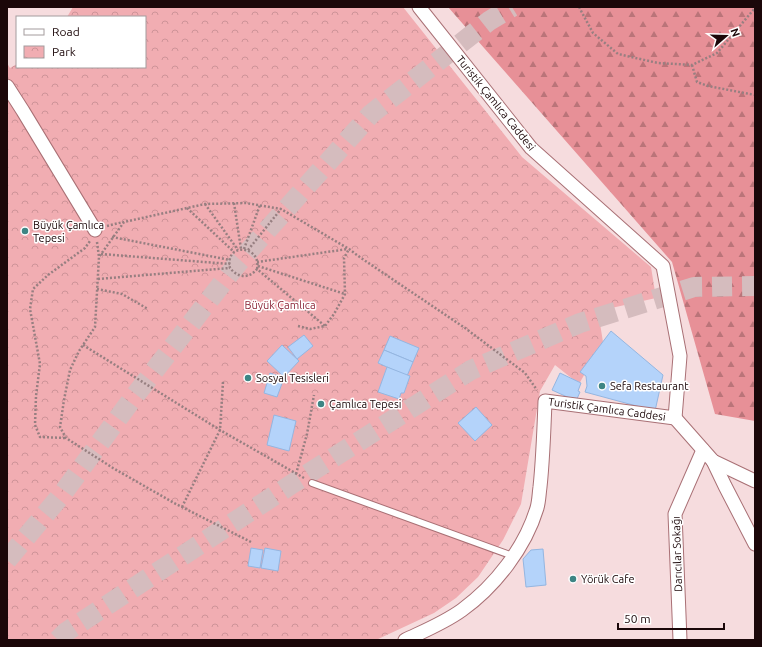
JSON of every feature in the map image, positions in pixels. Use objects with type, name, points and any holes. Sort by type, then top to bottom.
[{"type":"street","name":"Turistik Çamlıca Caddesi","points":[[405,640],[441,623],[462,610],[496,578],[513,556],[528,532],[537,507],[542,474],[545,402],[675,418],[680,356],[663,266],[530,148],[419,7]]},
{"type":"street","points":[[7,86],[20,105],[94,234]]},
{"type":"street","points":[[675,418],[713,461],[755,544]]},
{"type":"street","name":"Darıcılar Sokağı","points":[[680,640],[675,514],[703,450]]},
{"type":"street","points":[[713,461],[755,482]]},
{"type":"lane","points":[[312,483],[513,556]]},
{"type":"path","points":[[579,7],[593,33],[618,54],[658,63],[692,66],[717,53],[755,8]]},
{"type":"path","points":[[692,66],[698,82],[708,86],[755,95]]},
{"type":"path","points":[[234,203],[241,249]]},
{"type":"path","points":[[66,438],[40,437],[35,425],[36,396],[40,364],[30,309],[33,289],[48,275],[85,248],[94,234],[124,222],[205,204],[246,203],[281,209],[349,249],[465,328],[525,373],[545,402]]},
{"type":"path","points":[[205,204],[241,249]]},
{"type":"path","points":[[241,249],[260,206]]},
{"type":"path","points":[[187,208],[234,252]]},
{"type":"path","points":[[248,250],[281,209]]},
{"type":"path","points":[[124,222],[99,257],[95,327],[83,345],[70,370],[60,427],[66,438],[113,468],[182,507],[251,542]]},
{"type":"path","points":[[112,237],[230,260]]},
{"type":"path","points":[[230,268],[230,260],[234,252],[241,249],[248,250],[254,255],[258,267],[325,326]]},
{"type":"path","points":[[257,262],[349,249]]},
{"type":"path","points":[[298,326],[310,329],[325,326],[334,314],[345,294],[344,258],[349,249]]},
{"type":"path","points":[[101,254],[230,264]]},
{"type":"path","points":[[258,267],[345,294]]},
{"type":"path","points":[[98,279],[230,268],[239,276],[247,277],[254,274],[258,267]]},
{"type":"path","points":[[97,289],[122,294],[148,309]]},
{"type":"path","points":[[83,345],[220,430],[312,483]]},
{"type":"path","points":[[182,507],[220,430],[223,382]]},
{"type":"path","points":[[296,474],[307,434],[314,395]]},
{"type":"green space","name":"Büyük Çamlıca","points":[[73,7],[403,7],[522,157],[651,267],[656,298],[598,311],[603,342],[579,384],[555,365],[540,391],[521,504],[503,540],[478,577],[456,598],[434,613],[376,640],[7,640],[7,63],[10,68],[16,65],[16,68],[146,68],[146,16],[68,16]]},
{"type":"green space","points":[[448,7],[755,7],[755,421],[715,414],[672,262]]},
{"type":"building","points":[[611,331],[663,375],[655,411],[585,392],[587,386],[586,376],[580,372]]},
{"type":"building","points":[[304,335],[313,346],[297,359],[288,347]]},
{"type":"building","points":[[390,336],[419,348],[413,362],[384,350]]},
{"type":"building","points":[[282,345],[299,361],[284,377],[267,361]]},
{"type":"building","points":[[384,350],[413,362],[407,376],[378,363]]},
{"type":"building","points":[[387,367],[410,376],[404,393],[401,393],[399,399],[378,392]]},
{"type":"building","points":[[270,373],[284,378],[277,397],[264,393]]},
{"type":"building","points":[[560,373],[581,383],[578,391],[580,392],[576,401],[552,390]]},
{"type":"building","points":[[476,407],[492,425],[475,441],[458,423]]},
{"type":"building","points":[[274,415],[296,421],[289,451],[267,445]]},
{"type":"building","points":[[251,548],[263,550],[260,568],[248,566]]},
{"type":"building","points":[[265,548],[281,551],[278,571],[261,568]]},
{"type":"building","points":[[543,549],[546,585],[526,587],[523,559],[531,550]]},
{"type":"tunnel","points":[[7,560],[63,493],[133,398],[238,263],[371,114],[489,21],[512,7]]},
{"type":"tunnel","points":[[58,640],[66,632],[292,484],[471,370],[580,323],[694,287],[755,286]]},
{"type":"place","name":"Büyük Çamlıca Tepesi","points":[[25,231]]},
{"type":"place","name":"Sosyal Tesisleri","points":[[248,378]]},
{"type":"place","name":"Sefa Restaurant","points":[[602,386]]},
{"type":"place","name":"Çamlıca Tepesi","points":[[321,404]]},
{"type":"place","name":"Yörük Cafe","points":[[573,579]]}]
